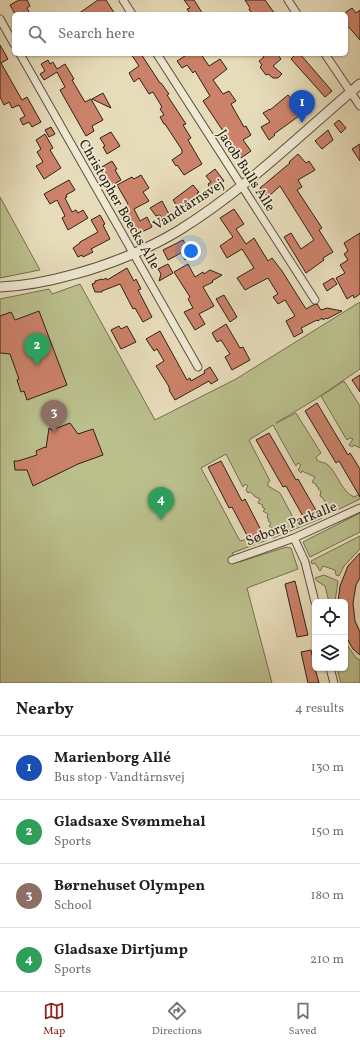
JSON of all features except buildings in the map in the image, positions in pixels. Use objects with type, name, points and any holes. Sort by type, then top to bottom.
[{"type":"street","points":[[123,0],[131,12]]},
{"type":"street","points":[[288,0],[296,12]]},
{"type":"street","points":[[0,19],[12,40]]},
{"type":"street","name":"Christopher Boecks Alle","points":[[21,56],[198,367]]},
{"type":"street","name":"Jacob Bulls Alle","points":[[158,56],[315,300]]},
{"type":"street","points":[[325,56],[360,106]]},
{"type":"street","name":"Vandtårnsvej","points":[[0,287],[28,285],[54,280],[102,266],[133,253],[177,231],[242,186],[360,84]]},
{"type":"street","name":"Søborg Parkalle","points":[[232,560],[294,538],[360,508]]},
{"type":"street","points":[[294,538],[305,562],[314,599]]},
{"type":"street","points":[[331,671],[334,683]]},
{"type":"green space","points":[[0,197],[40,270],[0,278]]},
{"type":"green space","points":[[80,284],[155,420],[236,379],[360,302],[360,369],[316,399],[276,423],[296,413],[321,453],[316,457],[317,460],[326,463],[346,491],[354,497],[360,494],[360,499],[327,515],[326,513],[329,507],[320,496],[321,491],[316,486],[317,485],[312,482],[315,477],[302,471],[301,473],[298,470],[301,465],[298,463],[296,466],[273,425],[249,440],[270,481],[268,482],[268,486],[280,493],[295,521],[300,519],[302,521],[319,511],[322,518],[273,538],[270,536],[274,529],[269,526],[271,523],[267,518],[268,514],[263,511],[265,509],[262,507],[263,505],[258,503],[260,499],[250,492],[248,493],[246,490],[248,486],[245,484],[243,487],[226,454],[201,468],[240,541],[248,539],[250,542],[265,534],[267,540],[232,553],[239,562],[286,547],[291,548],[298,569],[247,588],[272,683],[0,683],[0,299],[49,289],[52,294]]},
{"type":"green space","points":[[344,381],[360,406],[360,448],[354,445],[352,447],[349,445],[353,439],[350,438],[347,440],[321,396]]},
{"type":"green space","points":[[360,513],[360,532],[310,557],[303,542]]},
{"type":"green space","points":[[360,536],[360,549],[344,566],[339,576],[336,575],[335,570],[323,566],[320,571],[315,563],[312,564],[311,561]]},
{"type":"green space","points":[[324,575],[338,581],[335,599],[328,599],[325,586],[315,578]]},
{"type":"green space","points":[[348,646],[356,658],[360,660],[360,683],[341,683],[338,671],[348,671]]},
{"type":"place","name":"Marienborg Allé","points":[[302,123]]},
{"type":"place","name":"Gladsaxe Svømmehal","points":[[37,366]]},
{"type":"place","name":"Børnehuset Olympen","points":[[54,433]]},
{"type":"place","name":"Gladsaxe Dirtjump","points":[[161,520]]}]
